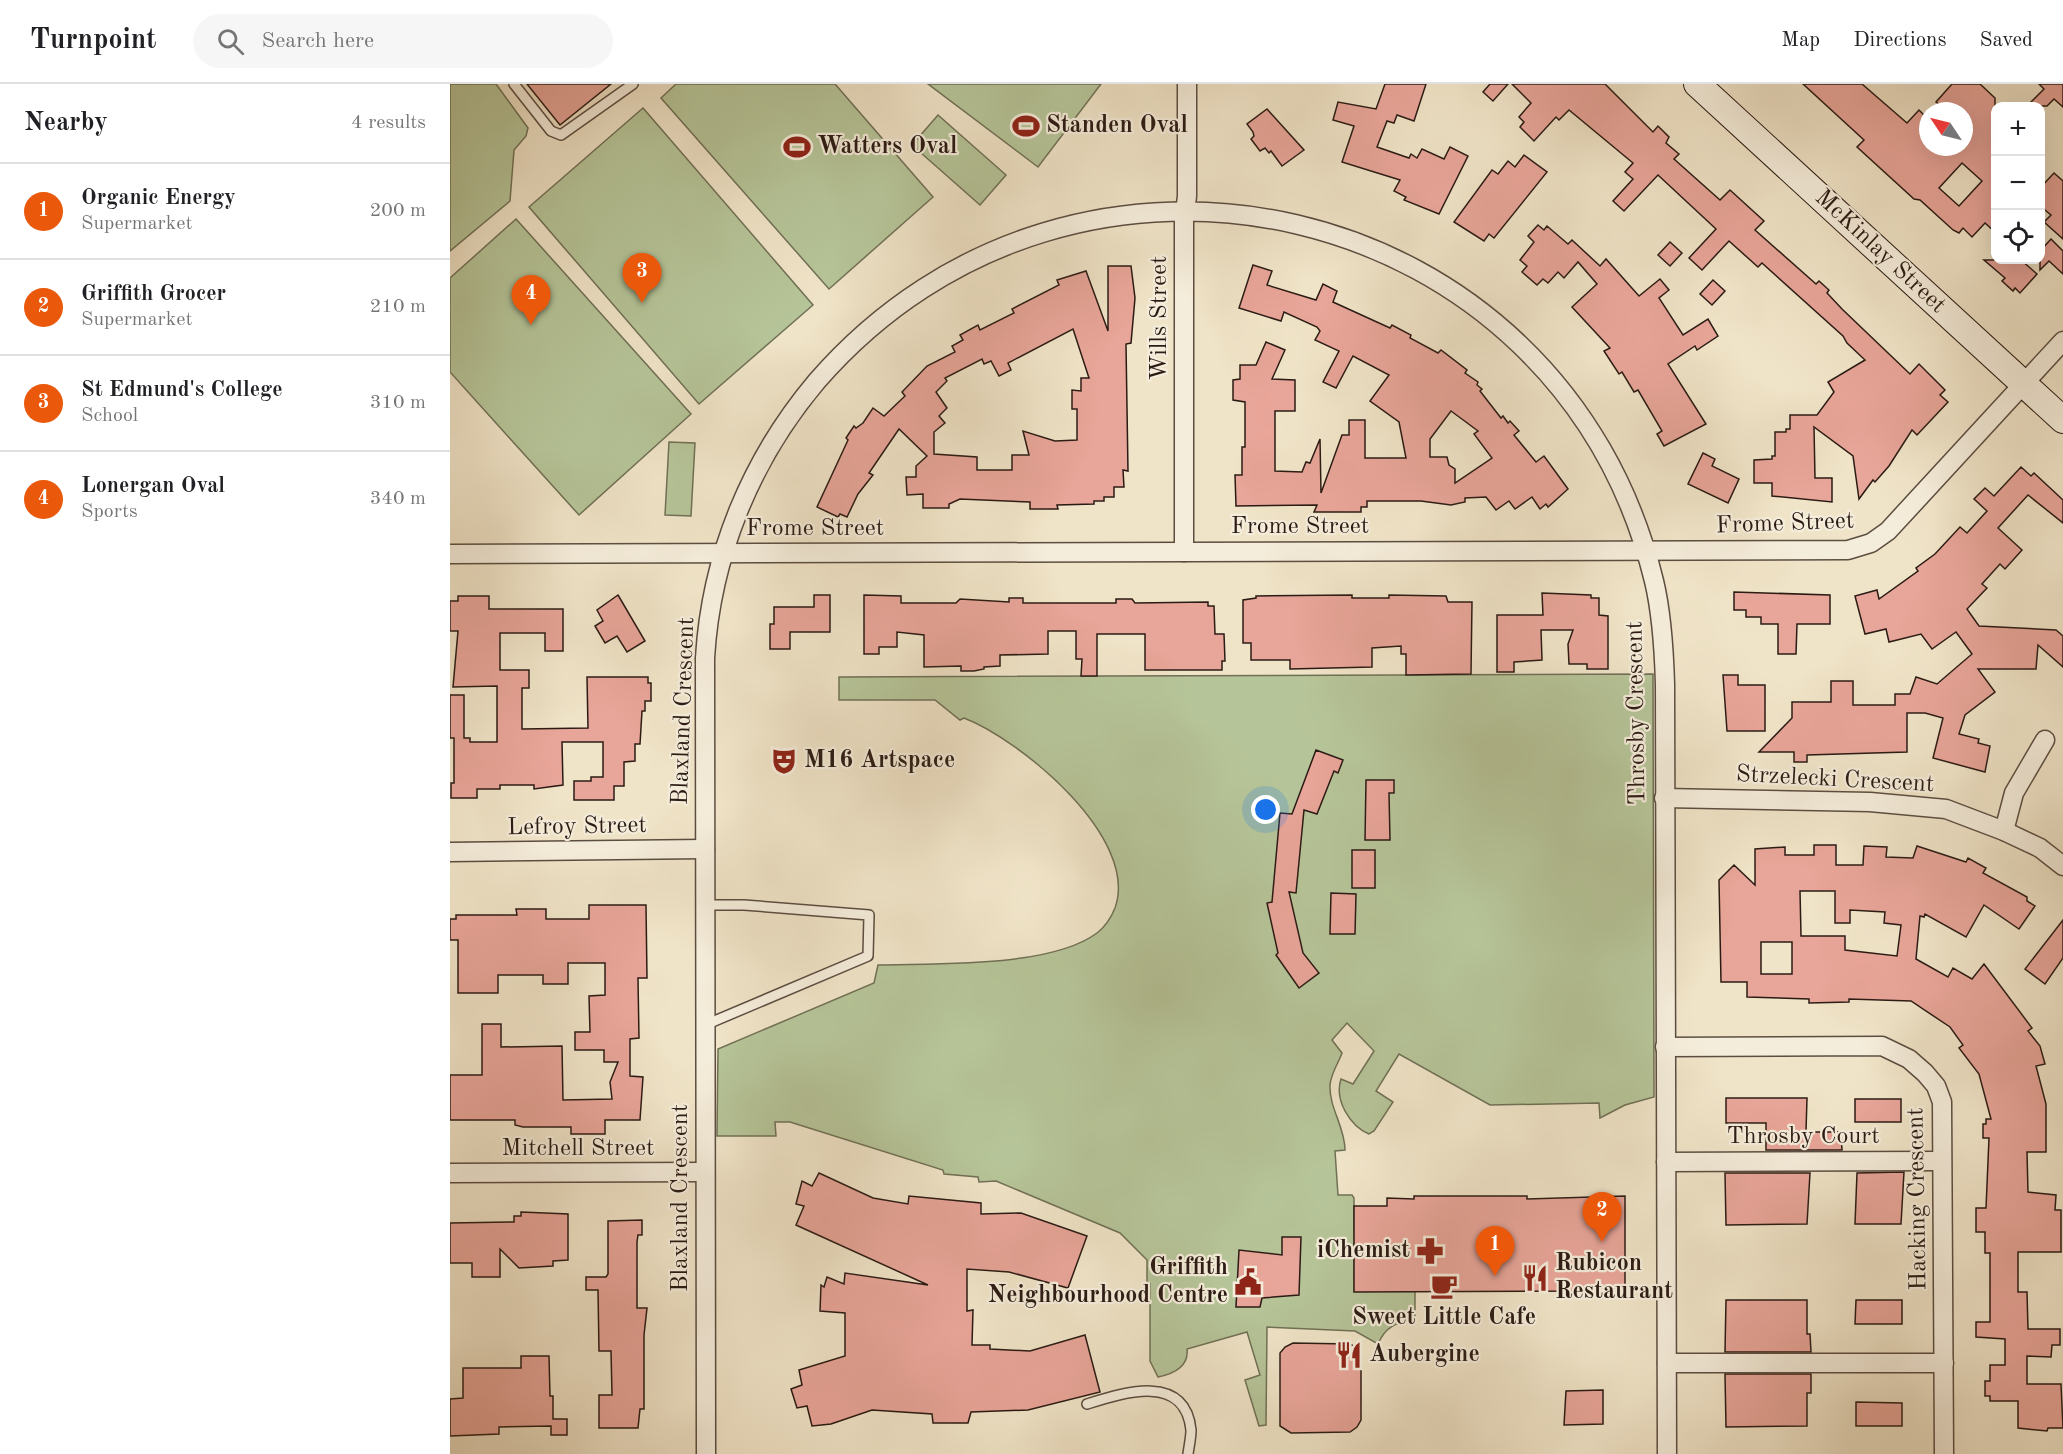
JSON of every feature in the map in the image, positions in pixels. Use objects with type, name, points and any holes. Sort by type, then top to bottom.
[{"type":"street","name":"Wills Street","points":[[1184,552],[1187,84]]},
{"type":"street","name":"McKinlay Street","points":[[1697,84],[2063,420]]},
{"type":"street","name":"Throsby Crescent","points":[[1185,208],[1248,212],[1319,227],[1392,256],[1464,297],[1526,351],[1572,404],[1607,460],[1645,551],[1657,594],[1663,644],[1667,1454]]},
{"type":"street","name":"Blaxland Crescent","points":[[706,1454],[706,649],[712,602],[725,552],[747,488],[784,423],[840,356],[899,303],[931,281],[980,254],[1042,230],[1113,213],[1185,208]]},
{"type":"street","name":"Frome Street","points":[[450,554],[1843,550],[1871,543],[1899,519],[2063,341]]},
{"type":"street","points":[[2004,831],[2014,794],[2045,740]]},
{"type":"street","name":"Strzelecki Crescent","points":[[1664,798],[1870,802],[1946,809],[2004,831],[2040,848],[2063,866]]},
{"type":"street","name":"Lefroy Street","points":[[450,852],[705,849]]},
{"type":"street","name":"Hacking Crescent","points":[[1665,1047],[1873,1045],[1891,1049],[1925,1073],[1940,1095],[1943,1111],[1941,1161],[1944,1454]]},
{"type":"street","name":"Throsby Court","points":[[1666,1162],[1941,1161]]},
{"type":"street","name":"Mitchell Street","points":[[450,1173],[705,1172]]},
{"type":"street","points":[[1667,1363],[1944,1363]]},
{"type":"lane","points":[[514,84],[551,131],[561,135],[633,84]]},
{"type":"lane","points":[[705,905],[744,905],[869,915],[868,956],[705,1025]]},
{"type":"lane","points":[[1087,1404],[1141,1389],[1167,1394],[1185,1408],[1191,1431],[1188,1454]]},
{"type":"green space","points":[[450,84],[496,84],[528,128],[526,136],[514,150],[510,201],[450,251]]},
{"type":"green space","name":"Watters Oval","points":[[676,84],[835,84],[933,197],[829,289],[661,98]]},
{"type":"green space","name":"Standen Oval","points":[[928,84],[1101,84],[1038,167]]},
{"type":"green space","points":[[643,108],[813,305],[699,404],[529,207]]},
{"type":"green space","points":[[938,115],[1006,175],[980,205],[912,145]]},
{"type":"green space","points":[[516,219],[691,414],[579,515],[450,372],[450,278]]},
{"type":"green space","points":[[669,442],[695,443],[691,516],[665,515]]},
{"type":"green space","points":[[1653,674],[1654,1097],[1625,1105],[1600,1118],[1599,1103],[1490,1105],[1399,1054],[1376,1091],[1393,1102],[1374,1131],[1369,1134],[1350,1119],[1342,1104],[1339,1087],[1341,1079],[1353,1084],[1374,1051],[1347,1023],[1332,1040],[1342,1053],[1333,1073],[1330,1093],[1343,1133],[1345,1150],[1335,1151],[1338,1195],[1352,1195],[1354,1198],[1354,1291],[1415,1291],[1415,1321],[1397,1323],[1392,1326],[1384,1333],[1378,1344],[1355,1331],[1267,1327],[1266,1425],[1259,1426],[1245,1380],[1260,1375],[1247,1332],[1187,1349],[1185,1361],[1179,1369],[1158,1377],[1150,1361],[1150,1284],[1147,1284],[1147,1260],[1120,1233],[996,1181],[979,1182],[978,1177],[944,1174],[943,1170],[790,1122],[775,1122],[776,1136],[717,1136],[718,1049],[874,983],[878,965],[992,961],[1051,952],[1076,944],[1097,933],[1108,922],[1115,908],[1118,881],[1110,852],[1093,823],[1070,795],[1043,769],[1015,747],[964,718],[960,720],[935,700],[839,700],[839,677]]},
{"type":"building","points":[[527,84],[611,84],[560,125]]},
{"type":"building","points":[[1385,84],[1426,84],[1414,121],[1397,115],[1394,123],[1387,121],[1377,147],[1409,158],[1411,154],[1417,158],[1422,149],[1444,159],[1450,147],[1468,156],[1439,214],[1404,200],[1406,197],[1394,191],[1400,180],[1342,162],[1354,126],[1333,120],[1338,102],[1376,109]]},
{"type":"building","points":[[1490,84],[1508,84],[1493,101],[1483,92]]},
{"type":"building","points":[[1512,84],[1605,84],[1653,132],[1658,126],[1669,137],[1666,143],[1679,154],[1674,159],[1720,200],[1730,190],[1764,221],[1755,230],[1816,284],[1819,281],[1829,290],[1827,293],[1842,309],[1910,374],[1919,364],[1945,390],[1940,395],[1948,402],[1917,435],[1912,430],[1889,466],[1875,482],[1873,480],[1859,499],[1853,456],[1814,427],[1815,478],[1832,478],[1832,502],[1772,496],[1772,483],[1754,483],[1754,460],[1772,459],[1772,456],[1775,456],[1775,432],[1786,432],[1786,429],[1790,429],[1790,415],[1817,415],[1834,392],[1828,382],[1865,360],[1843,336],[1762,263],[1758,267],[1729,241],[1702,270],[1689,258],[1716,229],[1658,175],[1624,211],[1613,201],[1633,179],[1625,172],[1633,163],[1569,110],[1559,120],[1556,117],[1534,141],[1520,127],[1524,122],[1519,117],[1531,103]]},
{"type":"building","points":[[1803,84],[1862,84],[1907,123],[1919,110],[1919,156],[1973,156],[1973,102],[1936,102],[1952,84],[1980,84],[1995,98],[1995,102],[1991,102],[1991,228],[1985,223],[1972,237],[1963,228],[1959,233],[1953,230],[1920,200],[1914,199],[1857,147],[1864,140]],"holes":[[[1962,163],[1982,181],[1959,206],[1939,188]]]},
{"type":"building","points":[[2039,84],[2063,84],[2063,107],[2054,99],[2047,106],[2045,102],[2031,102],[2044,89]]},
{"type":"building","points":[[1267,109],[1304,150],[1282,166],[1271,151],[1269,153],[1265,148],[1260,151],[1251,139],[1254,136],[1253,132],[1247,124]]},
{"type":"building","points":[[1524,155],[1547,172],[1494,238],[1489,234],[1484,241],[1454,222],[1492,170],[1498,174],[1508,161],[1515,167]]},
{"type":"building","points":[[2054,173],[2063,181],[2063,239],[2045,223],[2051,215],[2045,210],[2045,183]]},
{"type":"building","points":[[1538,225],[1544,230],[1547,226],[1568,244],[1572,240],[1600,266],[1606,259],[1639,296],[1660,279],[1669,290],[1659,298],[1683,335],[1708,319],[1718,336],[1697,350],[1695,346],[1668,364],[1706,424],[1664,446],[1657,434],[1662,431],[1638,390],[1634,392],[1622,372],[1619,374],[1604,351],[1610,348],[1572,307],[1597,284],[1578,262],[1564,278],[1558,272],[1548,283],[1543,279],[1537,285],[1522,272],[1527,266],[1520,260],[1534,242],[1528,236]]},
{"type":"building","points":[[2051,239],[2063,251],[2063,274],[2049,261],[2040,270],[2040,264],[2045,264],[2045,246]]},
{"type":"building","points":[[1670,242],[1682,253],[1670,266],[1658,255]]},
{"type":"building","points":[[1984,260],[1991,260],[1991,264],[2026,264],[2037,274],[2020,293],[2015,288],[2013,291],[2002,281],[2005,278]]},
{"type":"building","points":[[1253,265],[1272,271],[1267,285],[1316,300],[1323,284],[1337,291],[1333,302],[1390,328],[1392,325],[1438,353],[1441,350],[1467,370],[1465,373],[1478,382],[1477,385],[1482,389],[1480,391],[1501,418],[1503,416],[1508,423],[1510,421],[1519,431],[1514,435],[1536,462],[1544,456],[1568,489],[1548,507],[1546,504],[1540,509],[1532,497],[1515,509],[1509,501],[1496,510],[1486,497],[1465,498],[1465,502],[1451,505],[1421,501],[1367,501],[1367,507],[1361,507],[1361,512],[1314,512],[1317,505],[1236,506],[1235,475],[1242,475],[1242,447],[1245,447],[1245,402],[1233,400],[1233,380],[1240,379],[1240,365],[1256,365],[1266,342],[1285,350],[1272,379],[1295,380],[1295,411],[1275,411],[1275,471],[1302,472],[1306,462],[1310,463],[1320,439],[1321,493],[1342,435],[1349,435],[1349,420],[1365,420],[1365,458],[1406,458],[1399,422],[1370,401],[1389,375],[1353,356],[1336,388],[1323,382],[1339,351],[1315,340],[1320,331],[1317,327],[1284,312],[1281,321],[1239,308]],"holes":[[[1451,411],[1478,431],[1474,434],[1492,458],[1455,483],[1455,469],[1449,465],[1447,457],[1430,457],[1430,439]]]},
{"type":"building","points":[[1108,266],[1131,266],[1135,298],[1131,343],[1126,344],[1128,471],[1123,470],[1124,487],[1114,487],[1114,497],[1104,497],[1104,501],[1094,501],[1094,504],[1057,505],[1058,509],[1030,509],[1030,502],[960,499],[949,504],[949,508],[923,508],[923,494],[907,495],[906,477],[916,477],[916,466],[927,456],[899,429],[869,473],[873,475],[858,494],[847,517],[840,514],[838,517],[817,507],[848,440],[846,438],[854,426],[856,428],[863,423],[873,408],[884,416],[905,396],[902,392],[927,366],[955,352],[952,346],[963,340],[960,335],[978,325],[980,330],[1014,313],[1012,309],[1059,285],[1057,280],[1086,271],[1108,331]],"holes":[[[1073,329],[1089,378],[1081,378],[1081,391],[1072,390],[1072,409],[1077,409],[1077,440],[1055,441],[1023,431],[1029,455],[1012,455],[1012,470],[977,470],[977,457],[934,454],[934,432],[945,423],[939,416],[947,408],[936,392],[947,381],[945,378],[982,359],[984,364],[991,361],[999,376],[1011,370],[1008,363]]]},
{"type":"building","points":[[1713,280],[1725,291],[1712,305],[1700,294]]},
{"type":"building","points":[[1703,453],[1715,459],[1712,466],[1739,479],[1728,503],[1688,484]]},
{"type":"building","points":[[2021,467],[2031,476],[2034,473],[2063,500],[2063,523],[2028,495],[1998,528],[2022,550],[2005,569],[2000,564],[1982,584],[1987,588],[1967,609],[1979,626],[2056,630],[2063,636],[2063,667],[2038,645],[2036,669],[1978,669],[1995,692],[1965,715],[1959,734],[1979,739],[1978,743],[1990,746],[1985,772],[1933,758],[1943,718],[1925,713],[1907,713],[1907,752],[1807,755],[1807,762],[1794,762],[1794,752],[1759,752],[1792,718],[1792,702],[1831,702],[1831,681],[1853,681],[1853,705],[1895,705],[1895,694],[1910,694],[1916,677],[1937,684],[1972,654],[1956,632],[1932,649],[1921,634],[1889,642],[1886,629],[1865,634],[1855,596],[1877,590],[1879,599],[1918,571],[1916,568],[1935,554],[1960,527],[1967,533],[1987,511],[1974,499],[1985,488],[1994,496]]},
{"type":"building","points":[[1734,592],[1830,595],[1830,624],[1797,624],[1796,654],[1778,654],[1778,624],[1761,624],[1761,617],[1746,617],[1746,610],[1734,610]]},
{"type":"building","points":[[1542,593],[1591,595],[1591,598],[1599,598],[1599,615],[1608,616],[1608,669],[1587,669],[1587,664],[1569,664],[1568,644],[1573,630],[1541,630],[1542,660],[1514,662],[1514,672],[1497,672],[1497,615],[1543,615]]},
{"type":"building","points":[[618,595],[645,641],[627,652],[617,636],[605,643],[595,626],[603,621],[597,610]]},
{"type":"building","points":[[814,595],[830,595],[830,632],[790,632],[790,649],[770,649],[770,624],[774,624],[774,607],[814,607]]},
{"type":"building","points":[[864,595],[901,596],[901,603],[956,603],[960,599],[1009,602],[1009,598],[1023,598],[1023,603],[1116,603],[1116,599],[1132,599],[1135,603],[1208,602],[1208,606],[1214,606],[1215,634],[1224,634],[1225,661],[1222,661],[1222,670],[1145,670],[1145,634],[1097,634],[1097,676],[1081,676],[1082,659],[1076,659],[1076,631],[1048,631],[1048,654],[1000,655],[1000,666],[984,667],[984,669],[974,671],[961,671],[961,666],[924,667],[924,635],[897,632],[897,647],[879,647],[879,654],[864,654]]},
{"type":"building","points":[[1352,595],[1352,598],[1389,598],[1389,595],[1446,596],[1448,602],[1472,602],[1471,674],[1406,675],[1406,654],[1401,654],[1401,646],[1372,648],[1372,667],[1290,669],[1290,660],[1251,660],[1251,643],[1243,643],[1243,600],[1256,598],[1256,596]]},
{"type":"building","points":[[458,596],[489,596],[489,609],[563,609],[563,651],[545,651],[545,633],[500,633],[500,670],[529,670],[529,688],[522,688],[522,729],[588,728],[587,677],[648,677],[648,683],[651,683],[651,701],[645,701],[645,711],[642,711],[640,744],[635,744],[635,761],[624,762],[624,786],[614,786],[614,800],[574,800],[574,781],[591,781],[591,777],[603,777],[603,742],[562,742],[563,785],[534,789],[534,785],[500,785],[500,789],[477,789],[477,798],[451,798],[451,783],[454,783],[454,738],[450,738],[450,695],[464,695],[464,738],[470,738],[470,742],[497,742],[497,686],[453,687],[458,631],[450,631],[450,601],[458,601]]},
{"type":"building","points":[[1723,675],[1738,675],[1738,685],[1765,685],[1765,731],[1727,731]]},
{"type":"building","points":[[1316,750],[1343,760],[1338,773],[1334,771],[1317,814],[1304,810],[1296,893],[1289,892],[1303,953],[1319,973],[1299,988],[1276,955],[1278,953],[1267,903],[1272,902],[1280,813],[1292,814]]},
{"type":"building","points":[[1366,780],[1394,780],[1394,793],[1389,793],[1390,840],[1365,840]]},
{"type":"building","points":[[1814,845],[1836,845],[1836,865],[1863,865],[1864,846],[1887,847],[1886,857],[1913,858],[1917,846],[1966,862],[1968,858],[1986,868],[1983,873],[2027,897],[2027,901],[2035,906],[2019,929],[1984,905],[1966,937],[1925,914],[1924,917],[1920,916],[1916,959],[1948,977],[1953,968],[1972,979],[1984,964],[2032,1028],[2028,1031],[2040,1046],[2045,1064],[2036,1066],[2046,1104],[2046,1152],[2027,1152],[2028,1192],[2056,1195],[2055,1210],[2061,1210],[2061,1252],[2018,1252],[2018,1292],[2027,1292],[2028,1329],[2060,1329],[2060,1345],[2052,1345],[2051,1357],[2027,1356],[2027,1384],[2061,1384],[2063,1428],[2048,1428],[2047,1431],[2018,1428],[2018,1401],[1990,1401],[1990,1396],[1985,1396],[1985,1381],[1990,1381],[1990,1365],[2005,1365],[2005,1339],[1976,1337],[1976,1322],[1990,1322],[1990,1253],[1985,1253],[1985,1232],[1976,1232],[1976,1208],[1986,1208],[1989,1138],[1983,1138],[1983,1124],[1986,1124],[1986,1119],[1991,1119],[1979,1074],[1959,1048],[1963,1045],[1950,1027],[1911,1001],[1849,999],[1849,1002],[1809,1003],[1809,999],[1747,997],[1747,982],[1721,982],[1719,880],[1734,865],[1755,885],[1755,849],[1785,847],[1785,855],[1814,855]],"holes":[[[1800,891],[1835,891],[1835,923],[1850,923],[1850,910],[1885,912],[1884,923],[1901,925],[1897,956],[1845,950],[1845,936],[1801,936]],[[1761,942],[1792,942],[1792,974],[1761,974]]]},
{"type":"building","points":[[1352,850],[1375,850],[1375,888],[1352,888]]},
{"type":"building","points":[[1331,893],[1356,894],[1355,934],[1330,934]]},
{"type":"building","points":[[589,905],[646,905],[647,978],[638,978],[639,1038],[630,1039],[630,1076],[643,1077],[640,1120],[605,1120],[605,1134],[571,1134],[571,1127],[523,1127],[515,1125],[515,1120],[450,1120],[450,1075],[482,1075],[482,1024],[501,1024],[501,1047],[562,1046],[563,1100],[612,1099],[610,1082],[618,1062],[604,1062],[604,1050],[575,1050],[575,1032],[590,1032],[589,996],[605,995],[605,963],[568,963],[568,984],[543,984],[543,975],[498,975],[498,993],[458,993],[458,940],[450,940],[450,919],[456,919],[456,915],[517,915],[516,909],[546,909],[546,919],[589,919]]},
{"type":"building","points":[[2063,920],[2063,958],[2045,984],[2025,969]]},
{"type":"building","points":[[1726,1098],[1807,1098],[1806,1132],[1841,1132],[1842,1150],[1766,1150],[1766,1123],[1726,1123]]},
{"type":"building","points":[[1855,1099],[1901,1099],[1901,1122],[1855,1122]]},
{"type":"building","points":[[1904,1172],[1901,1224],[1855,1224],[1857,1173]]},
{"type":"building","points":[[819,1173],[873,1198],[908,1204],[909,1196],[981,1203],[981,1214],[1021,1213],[1087,1236],[1068,1288],[1009,1272],[967,1269],[967,1311],[973,1310],[972,1345],[990,1345],[990,1349],[1030,1351],[1085,1335],[1100,1392],[1028,1410],[971,1412],[968,1423],[933,1423],[932,1414],[872,1410],[831,1424],[812,1426],[807,1406],[797,1408],[791,1389],[802,1385],[799,1370],[845,1356],[845,1313],[820,1311],[821,1285],[824,1287],[827,1277],[844,1284],[845,1273],[928,1285],[796,1225],[804,1206],[796,1204],[802,1181],[812,1186]]},
{"type":"building","points":[[1725,1173],[1810,1173],[1807,1224],[1726,1225]]},
{"type":"building","points":[[1414,1196],[1527,1196],[1527,1199],[1625,1196],[1625,1288],[1579,1288],[1579,1291],[1354,1292],[1354,1206],[1387,1206],[1387,1198],[1414,1199]]},
{"type":"building","points":[[521,1212],[568,1214],[568,1260],[553,1261],[553,1266],[519,1268],[500,1249],[500,1277],[472,1277],[472,1263],[450,1263],[450,1223],[514,1222],[514,1216],[521,1216]]},
{"type":"building","points":[[642,1220],[642,1235],[638,1235],[637,1242],[637,1308],[647,1308],[644,1335],[644,1409],[640,1409],[638,1428],[599,1428],[599,1395],[612,1395],[611,1351],[599,1351],[598,1290],[586,1290],[586,1277],[606,1277],[608,1274],[608,1221]]},
{"type":"building","points":[[1282,1237],[1301,1237],[1299,1295],[1262,1298],[1260,1307],[1236,1307],[1239,1250],[1282,1255]]},
{"type":"building","points":[[1726,1300],[1807,1300],[1807,1334],[1810,1334],[1811,1352],[1725,1352]]},
{"type":"building","points":[[1856,1300],[1902,1300],[1902,1324],[1855,1324]]},
{"type":"building","points":[[1293,1343],[1349,1344],[1357,1347],[1361,1367],[1361,1420],[1350,1432],[1291,1433],[1280,1426],[1280,1353]]},
{"type":"building","points":[[521,1356],[549,1356],[553,1419],[567,1419],[567,1435],[551,1435],[551,1426],[499,1427],[499,1434],[450,1436],[450,1399],[463,1398],[463,1368],[521,1368]]},
{"type":"building","points":[[1725,1374],[1811,1374],[1811,1393],[1807,1393],[1807,1426],[1726,1427]]},
{"type":"building","points":[[1603,1390],[1603,1424],[1564,1425],[1566,1391]]},
{"type":"building","points":[[1856,1402],[1902,1403],[1902,1426],[1856,1426]]},
{"type":"place","name":"Standen Oval","points":[[1026,126]]},
{"type":"place","name":"Watters Oval","points":[[797,147]]},
{"type":"place","name":"St Edmund's College","points":[[642,303]]},
{"type":"place","name":"Lonergan Oval","points":[[531,325]]},
{"type":"place","name":"M16 Artspace","points":[[784,761]]},
{"type":"place","name":"Griffith Grocer","points":[[1602,1242]]},
{"type":"place","name":"iChemist","points":[[1430,1251]]},
{"type":"place","name":"Organic Energy","points":[[1495,1276]]},
{"type":"place","name":"Rubicon Restaurant","points":[[1535,1278]]},
{"type":"place","name":"Griffith Neighbourhood Centre","points":[[1248,1282]]},
{"type":"place","name":"Sweet Little Cafe","points":[[1444,1286]]},
{"type":"place","name":"Aubergine","points":[[1349,1355]]}]
